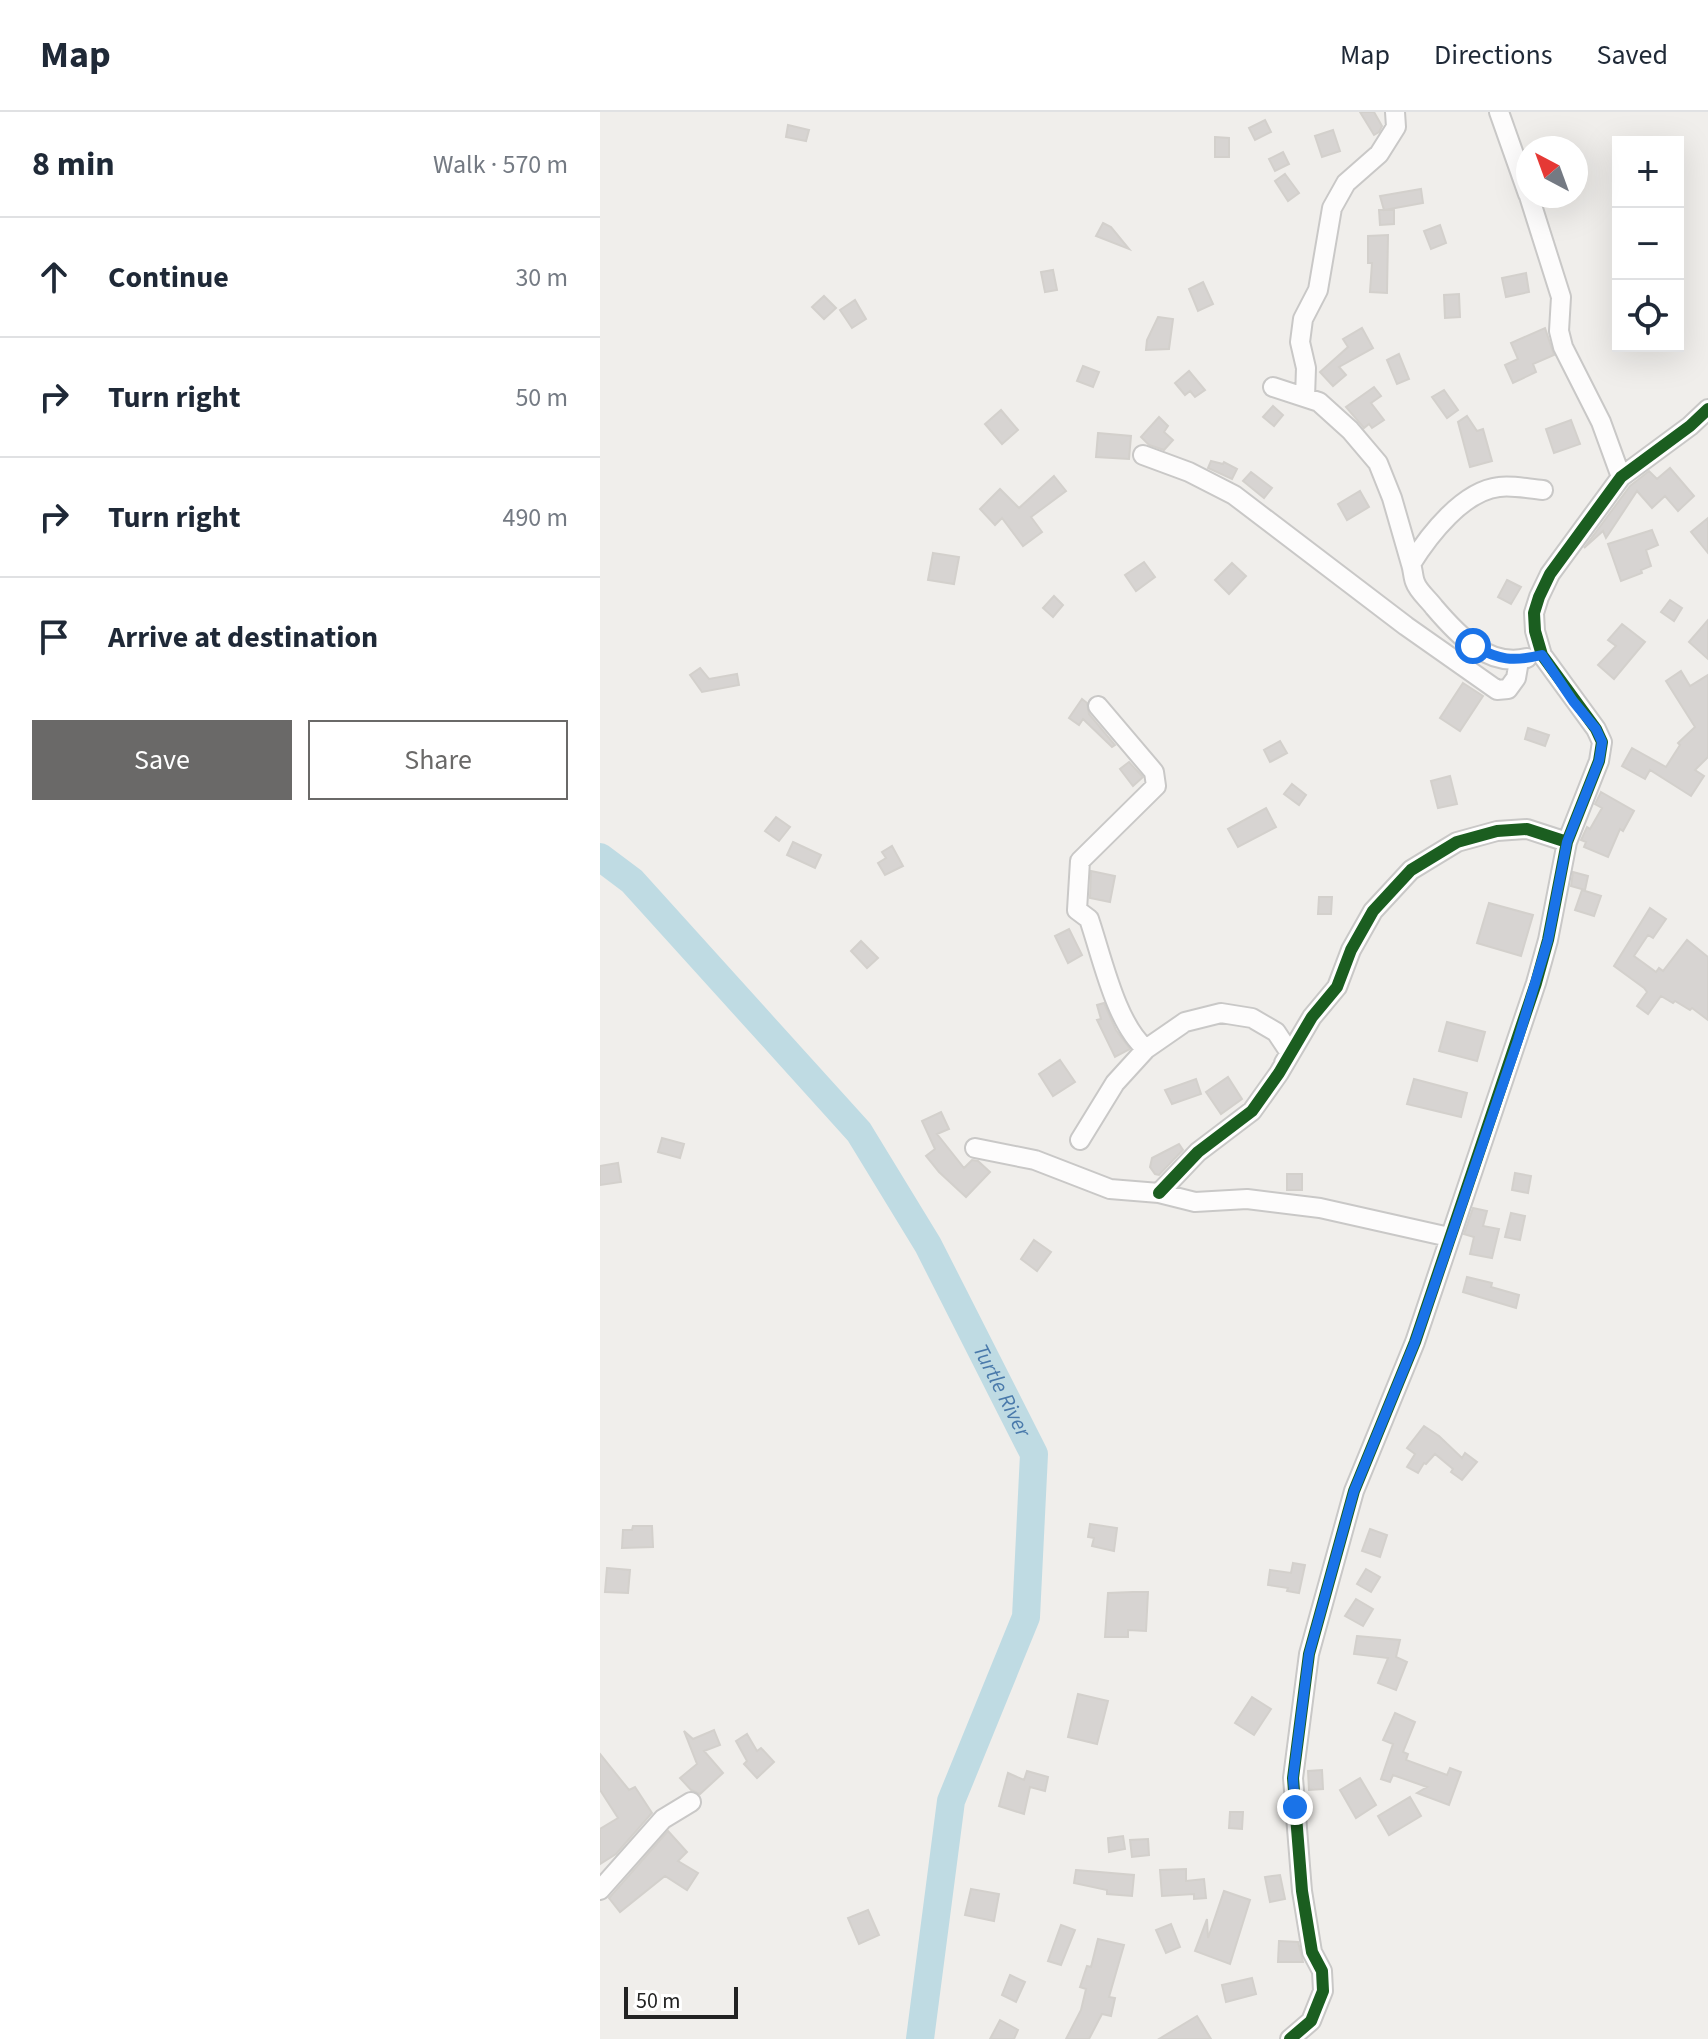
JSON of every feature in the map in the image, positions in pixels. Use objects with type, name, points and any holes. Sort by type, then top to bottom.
[{"type":"street","points":[[1305,397],[1306,368],[1300,342],[1303,319],[1318,290],[1332,208],[1346,183],[1379,154],[1396,127],[1395,112]]},
{"type":"street","points":[[1499,112],[1516,161]]},
{"type":"street","points":[[1532,208],[1561,297],[1559,331],[1563,347],[1601,422],[1621,477]]},
{"type":"street","points":[[1273,387],[1319,402],[1350,430],[1378,463],[1392,498],[1416,584],[1444,618],[1473,646],[1495,657],[1519,661],[1542,655]]},
{"type":"street","points":[[1290,2039],[1311,2021],[1323,1991],[1322,1971],[1312,1952],[1302,1891],[1293,1778],[1309,1654],[1354,1491],[1415,1342],[1536,983],[1548,940],[1567,842],[1599,761],[1602,742],[1596,729],[1542,655],[1534,613],[1550,574],[1621,477],[1708,409]]},
{"type":"street","points":[[1143,455],[1189,472],[1234,495],[1406,626],[1497,690],[1508,689],[1516,678],[1519,661]]},
{"type":"street","points":[[1411,564],[1427,538],[1470,497],[1498,487],[1543,490]]},
{"type":"street","points":[[1098,706],[1154,772],[1156,786],[1080,861],[1077,910],[1089,919],[1125,1024],[1135,1040],[1146,1049]]},
{"type":"street","points":[[1159,1193],[1198,1152],[1252,1111],[1312,1017],[1337,987],[1351,950],[1373,911],[1411,870],[1457,842],[1497,831],[1527,829],[1567,842]]},
{"type":"street","points":[[1080,1140],[1115,1083],[1146,1049],[1185,1022],[1221,1013],[1252,1018],[1276,1032],[1290,1053],[1279,1073]]},
{"type":"street","points":[[975,1148],[1035,1160],[1110,1189],[1159,1193],[1195,1202],[1247,1199],[1320,1208],[1449,1237]]},
{"type":"street","points":[[600,1890],[663,1819],[691,1802]]},
{"type":"building","points":[[1360,112],[1374,112],[1382,126],[1379,132],[1374,135]]},
{"type":"building","points":[[1265,120],[1271,132],[1255,140],[1249,128]]},
{"type":"building","points":[[788,125],[809,130],[806,141],[786,137]]},
{"type":"building","points":[[1333,130],[1340,151],[1322,157],[1315,136]]},
{"type":"building","points":[[1215,137],[1229,138],[1229,157],[1215,157]]},
{"type":"building","points":[[1283,152],[1289,164],[1275,171],[1269,159]]},
{"type":"building","points":[[1285,174],[1299,193],[1288,201],[1275,181]]},
{"type":"building","points":[[1421,189],[1423,203],[1384,210],[1380,196]]},
{"type":"building","points":[[1379,210],[1394,210],[1394,224],[1380,225]]},
{"type":"building","points":[[1103,223],[1111,227],[1129,249],[1096,236]]},
{"type":"building","points":[[1440,225],[1446,243],[1431,249],[1424,231]]},
{"type":"building","points":[[1388,235],[1387,293],[1370,292],[1372,263],[1368,263],[1368,236]]},
{"type":"building","points":[[1053,270],[1057,290],[1045,292],[1041,272]]},
{"type":"building","points":[[1526,273],[1529,292],[1506,297],[1502,278]]},
{"type":"building","points":[[1203,282],[1213,304],[1198,311],[1189,289]]},
{"type":"building","points":[[1459,294],[1460,317],[1445,318],[1444,295]]},
{"type":"building","points":[[824,296],[836,308],[824,319],[812,307]]},
{"type":"building","points":[[855,300],[866,319],[852,328],[840,310]]},
{"type":"building","points":[[1158,317],[1173,319],[1169,349],[1146,350],[1147,340]]},
{"type":"building","points":[[1362,328],[1373,348],[1339,367],[1346,375],[1333,386],[1320,372],[1348,347],[1343,339]]},
{"type":"building","points":[[1545,328],[1554,355],[1533,364],[1536,372],[1513,383],[1505,365],[1518,359],[1511,343]]},
{"type":"building","points":[[1399,354],[1409,379],[1397,384],[1387,360]]},
{"type":"building","points":[[1083,366],[1099,372],[1093,387],[1077,381]]},
{"type":"building","points":[[1189,371],[1205,390],[1195,397],[1190,391],[1185,395],[1175,383]]},
{"type":"building","points":[[1374,387],[1381,396],[1371,403],[1384,420],[1372,428],[1369,424],[1364,428],[1346,407]]},
{"type":"building","points":[[1444,390],[1458,410],[1447,418],[1432,397]]},
{"type":"building","points":[[1273,406],[1283,415],[1274,426],[1263,417]]},
{"type":"building","points":[[1001,410],[1018,430],[1002,444],[985,424]]},
{"type":"building","points":[[1467,416],[1477,431],[1483,429],[1492,461],[1470,467],[1458,422]]},
{"type":"building","points":[[1159,417],[1168,426],[1164,432],[1173,440],[1164,450],[1149,445],[1141,437]]},
{"type":"building","points":[[1571,420],[1580,444],[1554,453],[1546,429]]},
{"type":"building","points":[[1098,433],[1131,436],[1129,459],[1096,457]]},
{"type":"building","points":[[1211,461],[1224,462],[1237,469],[1232,479],[1208,468]]},
{"type":"building","points":[[1670,468],[1694,496],[1678,511],[1665,496],[1652,508],[1637,491],[1606,538],[1603,531],[1584,548],[1630,486],[1649,471],[1657,479]]},
{"type":"building","points":[[1251,472],[1272,488],[1264,498],[1243,481]]},
{"type":"building","points":[[1054,476],[1066,491],[1031,517],[1042,532],[1023,546],[1002,518],[995,525],[980,509],[1000,489],[1019,508]]},
{"type":"building","points":[[1360,491],[1369,507],[1347,520],[1338,504]]},
{"type":"building","points":[[1708,518],[1708,553],[1691,532]]},
{"type":"building","points":[[1652,530],[1658,545],[1646,550],[1651,566],[1621,581],[1608,544]]},
{"type":"building","points":[[933,553],[959,557],[954,584],[928,580]]},
{"type":"building","points":[[1144,562],[1155,577],[1136,591],[1125,575]]},
{"type":"building","points":[[1232,563],[1246,576],[1229,594],[1215,580]]},
{"type":"building","points":[[1507,580],[1521,587],[1511,604],[1498,597]]},
{"type":"building","points":[[1054,596],[1063,605],[1053,617],[1043,608]]},
{"type":"building","points":[[1670,600],[1682,608],[1674,621],[1661,612]]},
{"type":"building","points":[[1708,620],[1708,659],[1689,642]]},
{"type":"building","points":[[1622,624],[1645,642],[1614,679],[1598,665],[1616,646],[1608,640]]},
{"type":"building","points":[[700,668],[709,679],[737,674],[739,685],[702,692],[690,675]]},
{"type":"building","points":[[1681,671],[1690,686],[1708,675],[1708,757],[1695,770],[1704,776],[1691,796],[1650,770],[1645,779],[1622,766],[1632,748],[1666,767],[1680,745],[1678,743],[1695,727],[1666,681]]},
{"type":"building","points":[[1463,683],[1483,696],[1460,731],[1440,718]]},
{"type":"building","points":[[1082,699],[1087,703],[1089,714],[1115,745],[1112,747],[1083,719],[1079,725],[1069,718]]},
{"type":"building","points":[[1528,728],[1549,735],[1545,746],[1525,739]]},
{"type":"building","points":[[1280,741],[1287,753],[1270,762],[1264,750]]},
{"type":"building","points":[[1129,762],[1143,777],[1133,786],[1120,769]]},
{"type":"building","points":[[1450,776],[1457,804],[1438,808],[1431,781]]},
{"type":"building","points":[[1292,784],[1306,795],[1299,805],[1284,794]]},
{"type":"building","points":[[1601,792],[1634,811],[1623,831],[1620,829],[1608,857],[1584,847],[1586,842],[1581,840],[1602,808],[1595,804]]},
{"type":"building","points":[[1266,808],[1276,827],[1238,847],[1228,829]]},
{"type":"building","points":[[776,817],[790,827],[779,841],[765,831]]},
{"type":"building","points":[[793,842],[821,855],[815,868],[787,855]]},
{"type":"building","points":[[892,846],[903,866],[885,875],[878,863],[886,858],[882,852]]},
{"type":"building","points":[[1091,871],[1115,876],[1110,902],[1090,898]]},
{"type":"building","points":[[1573,872],[1588,876],[1585,890],[1571,886]]},
{"type":"building","points":[[1582,890],[1601,896],[1594,916],[1575,910]]},
{"type":"building","points":[[1319,897],[1332,897],[1331,914],[1318,914]]},
{"type":"building","points":[[1489,903],[1533,915],[1521,956],[1477,943]]},
{"type":"building","points":[[1650,908],[1666,919],[1653,938],[1648,935],[1634,956],[1656,972],[1659,968],[1663,971],[1687,940],[1708,957],[1708,1020],[1692,1008],[1690,1010],[1661,996],[1648,1014],[1637,1006],[1647,992],[1614,966]]},
{"type":"building","points":[[1069,929],[1082,955],[1068,963],[1055,936]]},
{"type":"building","points":[[861,941],[878,958],[867,968],[851,951]]},
{"type":"building","points":[[1104,1003],[1116,1030],[1130,1049],[1115,1057],[1097,1020],[1101,1019],[1097,1005]]},
{"type":"building","points":[[1447,1022],[1485,1032],[1477,1061],[1439,1051]]},
{"type":"building","points":[[1060,1060],[1075,1082],[1053,1096],[1039,1074]]},
{"type":"building","points":[[1228,1077],[1242,1099],[1221,1114],[1206,1092]]},
{"type":"building","points":[[1196,1079],[1201,1094],[1172,1104],[1165,1090]]},
{"type":"building","points":[[1414,1079],[1467,1093],[1461,1117],[1407,1104]]},
{"type":"building","points":[[941,1112],[949,1129],[937,1134],[964,1168],[972,1160],[978,1161],[990,1172],[966,1197],[926,1156],[935,1149],[922,1121]]},
{"type":"building","points":[[662,1138],[684,1144],[680,1158],[658,1152]]},
{"type":"building","points":[[1179,1144],[1183,1150],[1159,1175],[1155,1174],[1150,1167],[1152,1158]]},
{"type":"building","points":[[618,1163],[621,1182],[600,1185],[600,1166]]},
{"type":"building","points":[[1515,1173],[1531,1176],[1528,1193],[1512,1190]]},
{"type":"building","points":[[1287,1174],[1302,1174],[1302,1190],[1287,1190]]},
{"type":"building","points":[[1473,1208],[1487,1211],[1483,1226],[1499,1229],[1492,1258],[1470,1254],[1474,1237],[1464,1234]]},
{"type":"building","points":[[1511,1213],[1525,1216],[1520,1240],[1505,1237]]},
{"type":"building","points":[[1034,1240],[1051,1252],[1037,1271],[1021,1259]]},
{"type":"building","points":[[1467,1277],[1492,1283],[1491,1287],[1519,1295],[1516,1308],[1463,1292]]},
{"type":"building","points":[[1424,1426],[1462,1458],[1465,1453],[1477,1462],[1462,1480],[1435,1454],[1418,1473],[1407,1467],[1415,1454],[1407,1448]]},
{"type":"building","points":[[1090,1524],[1117,1528],[1114,1551],[1092,1546],[1094,1538],[1088,1537]]},
{"type":"building","points":[[633,1526],[652,1526],[653,1547],[622,1548],[623,1530],[632,1530]]},
{"type":"building","points":[[1370,1529],[1387,1535],[1380,1557],[1362,1551]]},
{"type":"building","points":[[1293,1563],[1305,1565],[1299,1593],[1268,1585],[1270,1570],[1291,1573]]},
{"type":"building","points":[[607,1568],[630,1570],[628,1593],[605,1592]]},
{"type":"building","points":[[1366,1569],[1380,1577],[1371,1592],[1357,1584]]},
{"type":"building","points":[[1148,1592],[1146,1631],[1128,1630],[1128,1637],[1105,1637],[1108,1593]]},
{"type":"building","points":[[1356,1599],[1373,1609],[1363,1626],[1345,1616]]},
{"type":"building","points":[[1357,1636],[1400,1640],[1396,1657],[1407,1662],[1396,1690],[1378,1683],[1388,1658],[1354,1654]]},
{"type":"building","points":[[1078,1694],[1108,1701],[1097,1744],[1068,1737]]},
{"type":"building","points":[[1252,1697],[1271,1709],[1254,1735],[1235,1723]]},
{"type":"building","points":[[1395,1713],[1415,1722],[1403,1752],[1408,1754],[1406,1760],[1447,1775],[1450,1768],[1461,1772],[1449,1805],[1417,1793],[1427,1787],[1393,1775],[1390,1782],[1381,1779],[1393,1744],[1383,1740]]},
{"type":"building","points":[[714,1730],[720,1745],[704,1751],[723,1773],[700,1794],[691,1790],[680,1778],[697,1764],[684,1731],[693,1739]]},
{"type":"building","points":[[747,1734],[757,1751],[761,1748],[774,1762],[757,1778],[744,1764],[747,1761],[736,1741]]},
{"type":"building","points":[[600,1754],[629,1790],[635,1787],[652,1813],[616,1854],[600,1864],[600,1829],[618,1818],[600,1790]]},
{"type":"building","points":[[1322,1770],[1323,1789],[1309,1790],[1308,1771]]},
{"type":"building","points":[[1027,1771],[1048,1777],[1045,1791],[1030,1787],[1024,1814],[999,1806],[1008,1773],[1024,1780]]},
{"type":"building","points":[[1360,1778],[1376,1805],[1356,1818],[1340,1790]]},
{"type":"building","points":[[1410,1797],[1421,1816],[1389,1835],[1378,1816]]},
{"type":"building","points":[[1230,1812],[1243,1812],[1242,1829],[1229,1828]]},
{"type":"building","points":[[668,1831],[687,1852],[678,1861],[698,1873],[687,1890],[665,1876],[620,1912],[609,1898]]},
{"type":"building","points":[[1123,1836],[1125,1849],[1109,1852],[1108,1838]]},
{"type":"building","points":[[1148,1839],[1149,1855],[1132,1857],[1130,1840]]},
{"type":"building","points":[[1186,1869],[1186,1881],[1204,1879],[1206,1898],[1194,1899],[1194,1894],[1162,1896],[1160,1870]]},
{"type":"building","points":[[1076,1870],[1134,1875],[1132,1896],[1107,1894],[1107,1890],[1074,1883]]},
{"type":"building","points":[[1280,1875],[1285,1899],[1270,1902],[1265,1877]]},
{"type":"building","points":[[971,1889],[999,1894],[994,1921],[965,1915]]},
{"type":"building","points":[[1224,1891],[1250,1900],[1230,1964],[1195,1951],[1207,1919],[1208,1938]]},
{"type":"building","points":[[868,1910],[879,1935],[859,1944],[848,1918]]},
{"type":"building","points":[[1171,1924],[1180,1947],[1166,1953],[1156,1930]]},
{"type":"building","points":[[1061,1925],[1075,1930],[1061,1965],[1048,1961]]},
{"type":"building","points":[[1098,1939],[1124,1945],[1109,1997],[1115,1998],[1111,2016],[1102,2014],[1089,2039],[1066,2039],[1081,2010],[1086,1989],[1080,1987],[1087,1966],[1091,1967]]},
{"type":"building","points":[[1279,1941],[1298,1942],[1303,1962],[1278,1962]]},
{"type":"building","points":[[1010,1975],[1025,1982],[1016,2002],[1002,1995]]},
{"type":"building","points":[[1252,1978],[1256,1994],[1226,2002],[1222,1985]]},
{"type":"building","points":[[1197,2016],[1211,2039],[1159,2039]]},
{"type":"building","points":[[1000,2020],[1018,2030],[1014,2039],[990,2039]]},
{"type":"waterway","name":"Turtle River","points":[[600,857],[632,881],[859,1132],[928,1245],[1034,1454],[1026,1617],[951,1801],[920,2039]]},
{"type":"cycle path","points":[[1290,2039],[1311,2021],[1323,1991],[1322,1971],[1312,1952],[1302,1891],[1293,1778],[1309,1654],[1354,1491],[1415,1342],[1536,983],[1548,940],[1567,842],[1599,761],[1602,742],[1596,729],[1542,655],[1534,613],[1550,574],[1621,477],[1708,409]]},
{"type":"cycle path","points":[[1159,1193],[1198,1152],[1252,1111],[1312,1017],[1337,987],[1351,950],[1373,911],[1411,870],[1457,842],[1497,831],[1527,829],[1567,842]]},
{"type":"route","points":[[1295,1807],[1293,1778],[1309,1654],[1354,1491],[1415,1342],[1518,1040],[1548,940],[1567,842],[1599,761],[1602,742],[1596,729],[1542,655],[1519,661],[1495,657],[1473,646]]}]
